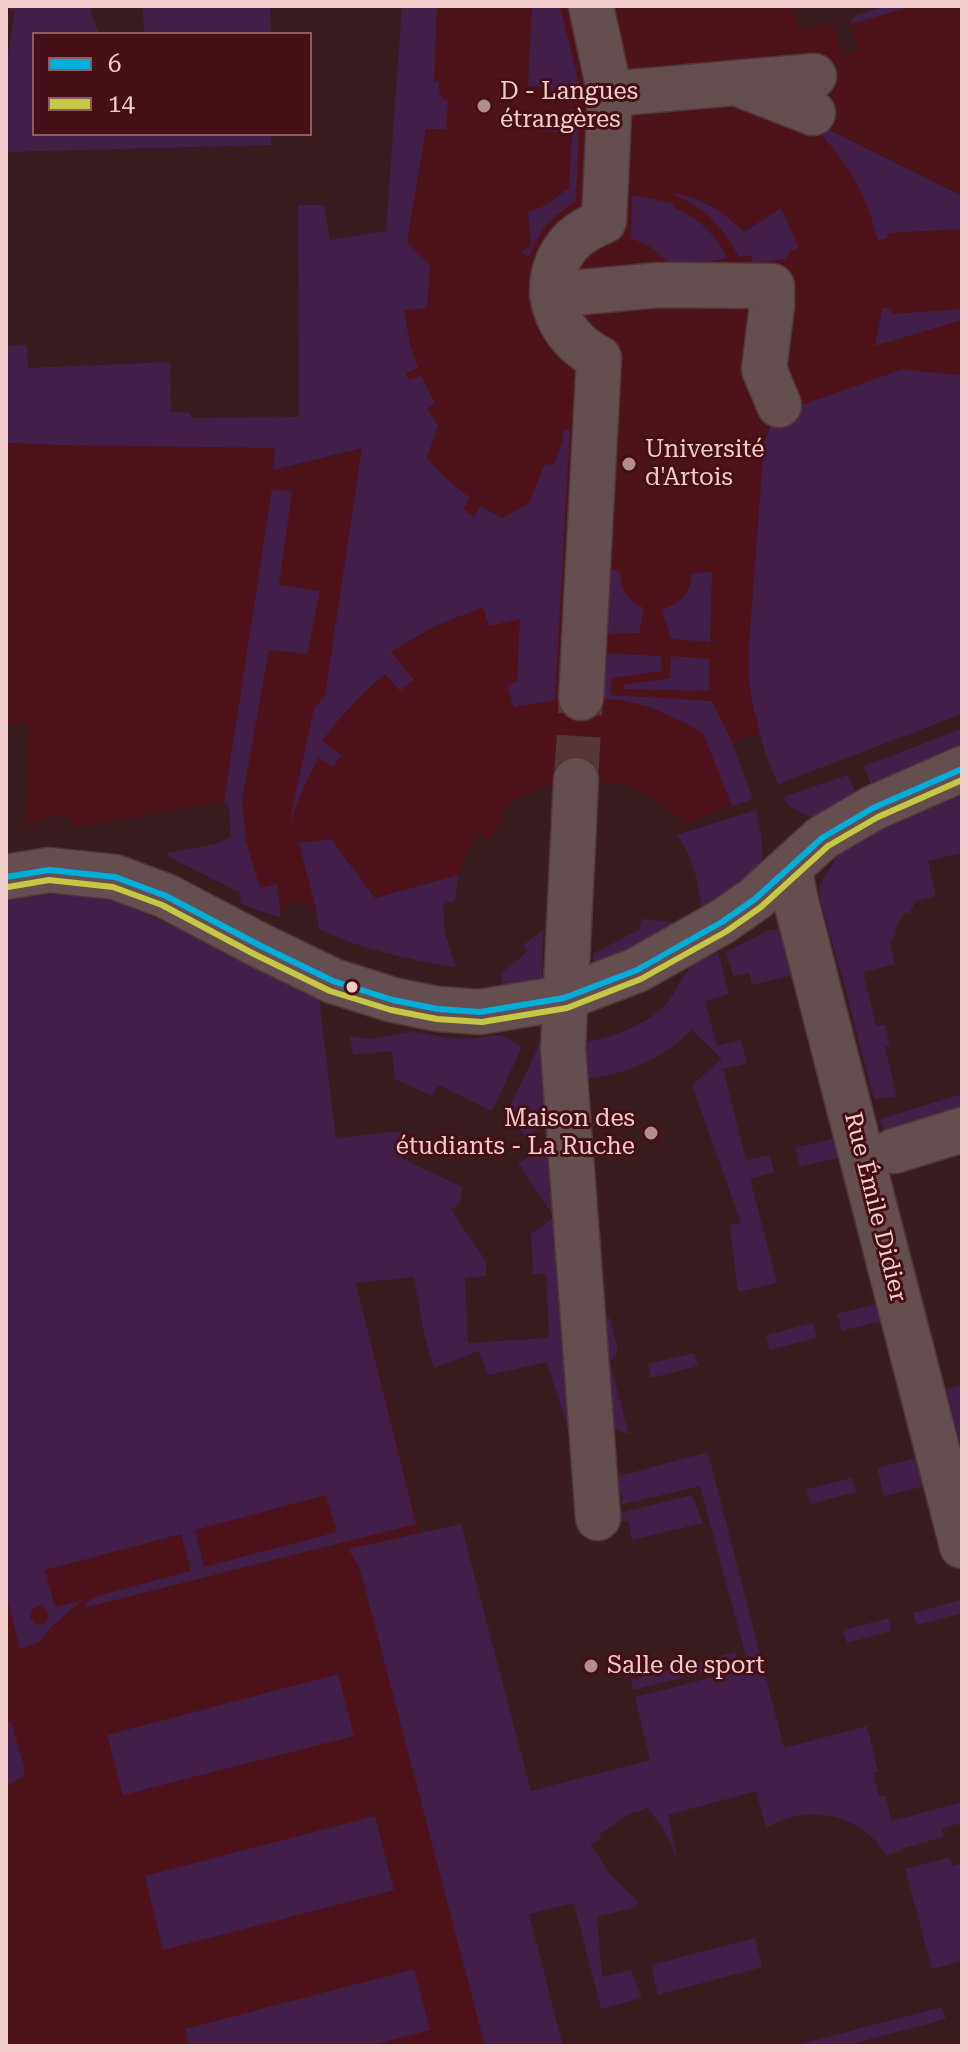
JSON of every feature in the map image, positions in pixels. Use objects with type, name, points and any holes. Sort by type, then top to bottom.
[{"type":"street","points":[[581,698],[599,358],[577,345],[564,330],[555,312],[552,295],[556,268],[569,244],[583,231],[604,221],[610,94],[591,6]]},
{"type":"street","points":[[610,94],[736,83],[813,95]]},
{"type":"street","points":[[552,295],[659,285],[772,286],[764,369],[779,405]]},
{"type":"street","points":[[6,877],[49,870],[115,877],[166,896],[333,981],[393,1000],[438,1009],[480,1012],[564,998],[637,970],[722,922],[755,899],[822,838],[873,808],[962,769]]},
{"type":"street","points":[[576,780],[563,1049],[598,1518]]},
{"type":"street","name":"Rue Émile Didier","points":[[790,869],[962,1546]]},
{"type":"street","points":[[894,1151],[962,1130]]},
{"type":"shaded area","points":[[10,6],[98,6],[90,10],[98,32],[32,32],[32,136],[271,136],[271,145],[6,152],[6,56],[15,11],[10,11]]},
{"type":"shaded area","points":[[143,6],[270,6],[271,32],[144,32]]},
{"type":"shaded area","name":"Université d'Artois","points":[[402,6],[791,6],[800,30],[832,23],[843,55],[858,49],[850,24],[915,6],[962,6],[962,673],[711,748],[732,806],[685,823],[650,796],[625,785],[588,780],[561,782],[518,798],[499,812],[505,819],[487,839],[480,833],[468,850],[458,875],[375,898],[311,910],[308,900],[280,907],[281,918],[241,904],[229,807],[224,802],[77,827],[63,813],[25,826],[29,724],[6,723],[6,443],[276,448],[273,470],[375,444]]},
{"type":"shaded area","points":[[402,6],[437,6],[434,81],[439,82],[442,98],[448,101],[446,129],[426,129],[407,242],[430,265],[427,308],[404,310],[418,368],[406,373],[409,380],[421,376],[435,403],[427,409],[438,425],[427,458],[470,498],[463,508],[474,517],[481,506],[502,518],[529,503],[545,464],[554,465],[564,429],[570,430],[555,700],[514,707],[507,685],[517,682],[520,619],[489,626],[483,607],[435,626],[391,652],[414,680],[400,691],[385,674],[322,741],[341,755],[333,767],[318,758],[289,825],[314,708],[325,696],[362,448],[273,470],[275,448],[6,443],[6,346],[27,345],[28,368],[170,362],[171,412],[190,413],[191,418],[299,417],[298,205],[324,205],[330,240],[386,231]]},
{"type":"shaded area","points":[[532,6],[560,6],[580,86],[551,92],[549,87],[528,86]]},
{"type":"shaded area","points":[[886,6],[915,6],[850,24],[856,15]]},
{"type":"shaded area","points":[[580,107],[576,201],[548,224],[529,256],[521,253],[531,245],[528,211],[544,206],[569,188],[572,133],[540,131],[558,122],[556,115]]},
{"type":"shaded area","points":[[807,119],[962,196],[962,229],[888,233],[886,239],[878,240],[855,180],[833,148]]},
{"type":"shaded area","points":[[676,193],[720,211],[744,232],[781,208],[799,248],[790,251],[786,259],[752,263],[751,255],[739,257],[713,220]]},
{"type":"shaded area","points":[[632,195],[673,203],[673,207],[705,227],[727,258],[672,269],[654,250],[631,239]]},
{"type":"shaded area","points":[[883,308],[891,308],[892,314],[962,309],[962,320],[875,346]]},
{"type":"shaded area","points":[[903,369],[962,376],[962,714],[778,784],[765,753],[749,682],[764,442],[772,425],[802,405]]},
{"type":"shaded area","points":[[272,489],[292,492],[279,585],[320,591],[307,654],[269,650],[242,800],[246,841],[260,888],[277,884],[281,918],[241,904],[239,892],[169,857],[167,853],[215,844],[231,837],[229,807],[224,802]]},
{"type":"shaded area","points":[[603,569],[620,571],[626,594],[644,608],[639,633],[599,634]]},
{"type":"shaded area","points":[[712,572],[710,642],[671,639],[662,609],[684,596],[692,573]]},
{"type":"shaded area","points":[[598,653],[661,656],[661,671],[611,678],[611,695],[712,701],[732,742],[753,799],[732,806],[703,733],[649,707],[595,698]]},
{"type":"shaded area","points":[[671,656],[709,659],[709,691],[624,689],[624,685],[670,678]]},
{"type":"shaded area","points":[[962,729],[962,753],[874,791],[864,766]]},
{"type":"shaded area","points":[[848,775],[858,798],[815,820],[789,806],[783,797]]},
{"type":"shaded area","points":[[962,786],[962,853],[928,861],[936,896],[916,901],[909,914],[905,912],[890,944],[895,964],[863,972],[876,1026],[885,1025],[890,1045],[885,1047],[897,1097],[874,1099],[820,899],[820,885],[842,848]]},
{"type":"shaded area","points":[[756,810],[762,844],[759,864],[746,880],[703,914],[692,863],[677,835]]},
{"type":"shaded area","points":[[331,839],[375,898],[458,875],[455,900],[443,904],[445,933],[456,967],[386,953],[319,929],[299,843]]},
{"type":"shaded area","points":[[34,894],[110,899],[238,954],[319,999],[336,1138],[401,1131],[403,1159],[462,1187],[460,1203],[451,1210],[487,1263],[485,1276],[465,1278],[468,1343],[549,1338],[546,1274],[533,1274],[531,1234],[554,1217],[518,1163],[559,1139],[580,1430],[568,1429],[547,1362],[488,1375],[479,1351],[434,1368],[424,1334],[414,1277],[356,1283],[416,1524],[83,1608],[93,1597],[191,1571],[181,1534],[45,1570],[55,1607],[83,1600],[53,1625],[40,1642],[20,1649],[6,1594],[6,898]],"holes":[[[326,1495],[337,1532],[204,1567],[195,1530]],[[40,1606],[49,1615],[46,1622],[40,1625],[30,1617],[31,1610]]]},
{"type":"shaded area","points":[[6,898],[110,899],[164,921],[282,1000],[551,2046],[6,2046]]},
{"type":"shaded area","points":[[642,919],[672,922],[677,928],[593,969],[594,953],[639,930]]},
{"type":"shaded area","points":[[785,927],[799,974],[752,985],[749,973],[733,976],[726,952],[767,931]]},
{"type":"shaded area","points":[[543,930],[542,986],[503,991],[501,974],[528,951],[523,945]]},
{"type":"shaded area","points":[[718,952],[729,994],[705,1001],[717,1046],[741,1040],[747,1063],[723,1069],[746,1160],[770,1155],[774,1172],[750,1179],[777,1283],[738,1292],[730,1225],[741,1223],[692,1085],[722,1059],[692,1030],[668,1050],[642,1064],[613,1074],[582,1079],[582,1043],[616,1034],[648,1019],[666,1004],[691,967]]},
{"type":"shaded area","points":[[413,1031],[471,1039],[498,1035],[522,1047],[492,1111],[438,1085],[432,1096],[395,1079],[392,1051],[353,1055],[350,1036],[372,1039]]},
{"type":"shaded area","points":[[542,1039],[558,1116],[525,1137],[508,1111]]},
{"type":"shaded area","points":[[962,1094],[962,1111],[885,1136],[880,1119]]},
{"type":"shaded area","points":[[843,1136],[848,1155],[800,1167],[795,1148]]},
{"type":"shaded area","points":[[885,1302],[890,1319],[842,1331],[837,1314]]},
{"type":"shaded area","points":[[610,1318],[618,1351],[610,1363],[629,1435],[607,1424],[600,1319]]},
{"type":"shaded area","points":[[813,1323],[817,1338],[770,1350],[766,1335]]},
{"type":"shaded area","points":[[694,1353],[698,1366],[651,1378],[648,1364]]},
{"type":"shaded area","points":[[962,1385],[962,1449],[946,1389]]},
{"type":"shaded area","points":[[708,1452],[784,1748],[867,1726],[878,1771],[873,1773],[879,1796],[885,1796],[892,1821],[962,1802],[962,1823],[942,1828],[944,1837],[886,1855],[870,1835],[835,1817],[796,1816],[766,1828],[756,1791],[668,1815],[677,1857],[662,1827],[647,1807],[637,1813],[634,1811],[599,1835],[601,1838],[591,1845],[610,1874],[638,1902],[634,1908],[597,1917],[602,1977],[631,1970],[642,1998],[601,2009],[574,1903],[529,1914],[563,2046],[485,2046],[363,1580],[348,1549],[461,1524],[531,1791],[650,1760],[635,1697],[749,1668],[700,1486],[620,1505],[624,1497],[601,1481]]},
{"type":"shaded area","points":[[924,1456],[931,1485],[884,1496],[877,1468]]},
{"type":"shaded area","points":[[852,1478],[856,1492],[811,1504],[806,1489]]},
{"type":"shaded area","points":[[692,1495],[703,1523],[632,1540],[628,1521],[618,1522],[616,1514]]},
{"type":"shaded area","points":[[960,1600],[962,1613],[917,1625],[913,1613]]},
{"type":"shaded area","points":[[889,1618],[891,1631],[847,1643],[843,1630]]},
{"type":"shaded area","points":[[736,1652],[739,1663],[633,1690],[631,1680]]},
{"type":"shaded area","points":[[338,1674],[354,1736],[123,1795],[107,1735]]},
{"type":"shaded area","points":[[11,1721],[25,1771],[22,1777],[6,1787],[6,1722]]},
{"type":"shaded area","points":[[375,1816],[394,1890],[163,1950],[145,1876]]},
{"type":"shaded area","points":[[949,1857],[952,1866],[962,1863],[962,1961],[932,1969],[905,1869]]},
{"type":"shaded area","points":[[755,1938],[762,1967],[658,1995],[651,1965]]},
{"type":"shaded area","points":[[414,1969],[430,2030],[369,2046],[189,2046],[185,2029]]},
{"type":"shaded area","points":[[942,2007],[946,2019],[844,2046],[793,2046]]},
{"type":"tunnel","points":[[576,780],[581,698]]},
{"type":"transit line","name":"6","points":[[6,877],[49,870],[115,877],[166,896],[333,981],[393,1000],[438,1009],[480,1012],[564,998],[637,970],[722,922],[755,899],[822,838],[873,808],[962,769]]},
{"type":"transit line","name":"14","points":[[8,887],[49,880],[113,887],[162,905],[330,991],[391,1010],[437,1019],[482,1022],[567,1008],[641,979],[727,931],[761,907],[828,846],[878,817],[962,780]]},
{"type":"place","name":"D - Langues étrangères","points":[[484,106]]},
{"type":"place","name":"Université d'Artois","points":[[629,464]]},
{"type":"place","name":"Maison des étudiants - La Ruche","points":[[651,1133]]},
{"type":"place","name":"Salle de sport","points":[[591,1666]]}]
